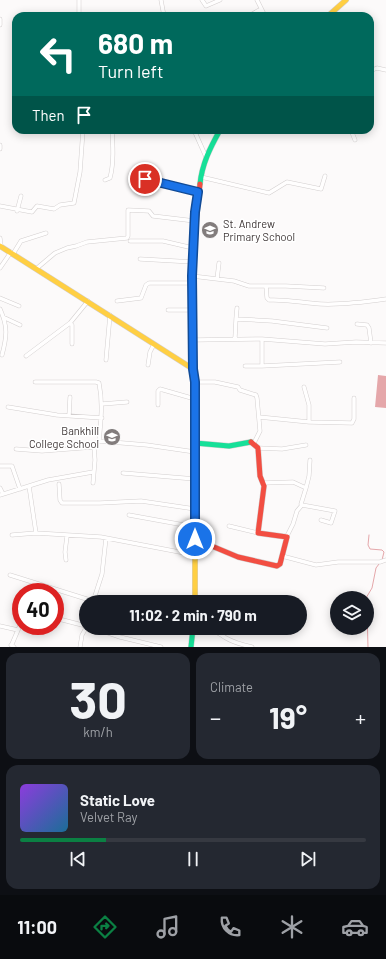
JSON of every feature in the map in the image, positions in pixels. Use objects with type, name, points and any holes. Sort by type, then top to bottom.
[{"type":"street","points":[[79,0],[79,12]]},
{"type":"street","points":[[161,0],[163,12]]},
{"type":"street","points":[[202,0],[206,6],[220,0]]},
{"type":"street","points":[[257,0],[263,12]]},
{"type":"street","points":[[332,12],[346,0]]},
{"type":"street","points":[[256,12],[261,9]]},
{"type":"street","points":[[0,20],[0,25]]},
{"type":"street","points":[[374,69],[377,68],[386,70]]},
{"type":"street","points":[[0,206],[32,212],[37,206],[54,209],[60,205],[74,203],[80,172],[83,134]]},
{"type":"street","points":[[105,180],[110,178],[111,174],[112,134]]},
{"type":"street","points":[[196,134],[206,157]]},
{"type":"street","points":[[195,595],[195,382],[193,369],[192,310],[193,248],[198,192],[201,177],[206,157],[218,134]]},
{"type":"street","points":[[353,134],[356,140]]},
{"type":"street","points":[[133,176],[198,192]]},
{"type":"street","points":[[201,177],[269,193],[287,182],[321,189],[326,176]]},
{"type":"street","points":[[17,210],[21,196]]},
{"type":"street","points":[[36,269],[55,253],[67,248],[87,242],[127,238],[128,210],[149,211],[153,216],[195,221]]},
{"type":"street","points":[[0,268],[21,241],[46,233]]},
{"type":"street","points":[[0,238],[0,246],[193,369]]},
{"type":"street","points":[[130,242],[163,241],[193,248]]},
{"type":"street","points":[[140,259],[193,262]]},
{"type":"street","points":[[217,279],[218,263]]},
{"type":"street","points":[[192,276],[237,282],[249,286],[324,288]]},
{"type":"street","points":[[117,301],[141,298],[146,285],[149,283],[193,283]]},
{"type":"street","points":[[266,286],[267,298],[269,300],[323,304],[351,304],[386,299]]},
{"type":"street","points":[[0,298],[19,306]]},
{"type":"street","points":[[26,356],[70,323],[88,301]]},
{"type":"street","points":[[235,338],[237,308]]},
{"type":"street","points":[[0,309],[4,318],[6,332],[2,355]]},
{"type":"street","points":[[168,310],[192,310]]},
{"type":"street","points":[[106,360],[110,315]]},
{"type":"street","points":[[4,318],[20,325]]},
{"type":"street","points":[[236,319],[272,321],[327,328]]},
{"type":"street","points":[[70,323],[73,328],[72,344]]},
{"type":"street","points":[[357,324],[367,325],[369,328],[371,343]]},
{"type":"street","points":[[193,340],[235,338],[325,344],[356,342],[386,343]]},
{"type":"street","points":[[262,339],[262,366]]},
{"type":"street","points":[[148,365],[150,352],[154,344]]},
{"type":"street","points":[[245,366],[340,362]]},
{"type":"street","points":[[35,382],[98,382],[102,404],[102,418],[99,441],[94,447],[95,460],[93,483]]},
{"type":"street","points":[[195,382],[215,382],[238,387],[240,390],[254,394],[257,398],[260,431],[254,443]]},
{"type":"street","points":[[304,386],[309,405],[309,422]]},
{"type":"street","points":[[158,405],[159,389],[195,399]]},
{"type":"street","points":[[69,416],[70,397]]},
{"type":"street","points":[[259,417],[309,422],[352,423],[354,420],[354,398]]},
{"type":"street","points":[[102,404],[128,402]]},
{"type":"street","points":[[8,407],[69,416],[102,418]]},
{"type":"street","points":[[99,441],[148,445],[195,452]]},
{"type":"street","points":[[195,443],[224,446],[248,442],[254,443],[258,448],[260,476],[263,483],[258,533]]},
{"type":"street","points":[[258,448],[282,449],[306,445]]},
{"type":"street","points":[[16,449],[42,451],[94,447]]},
{"type":"street","points":[[195,539],[201,540],[239,557],[278,566],[280,564],[287,536],[297,511],[302,505],[309,476],[310,460]]},
{"type":"street","points":[[0,466],[12,466],[20,489]]},
{"type":"street","points":[[0,488],[1,495],[48,480],[93,472]]},
{"type":"street","points":[[123,473],[195,479]]},
{"type":"street","points":[[263,483],[293,482],[306,488]]},
{"type":"street","points":[[59,484],[60,500],[62,503],[100,504],[141,501],[195,509]]},
{"type":"street","points":[[29,486],[36,533]]},
{"type":"street","points":[[302,505],[335,511],[330,523],[320,520]]},
{"type":"street","points":[[129,515],[195,527]]},
{"type":"street","points":[[229,526],[258,533],[287,536]]},
{"type":"street","points":[[12,535],[36,533],[106,538],[195,555]]},
{"type":"street","points":[[66,560],[65,552],[67,536]]},
{"type":"street","points":[[95,595],[102,574],[106,538]]},
{"type":"street","points":[[282,556],[316,565],[338,562],[380,562],[386,560]]},
{"type":"street","points":[[10,575],[79,597]]},
{"type":"street","points":[[64,621],[79,625]]},
{"type":"street","points":[[0,626],[12,629]]},
{"type":"street","points":[[14,647],[11,645],[16,635]]},
{"type":"street","points":[[80,647],[82,635]]},
{"type":"street","points":[[114,635],[161,647]]},
{"type":"street","points":[[191,647],[192,635]]},
{"type":"street","points":[[222,635],[233,641],[252,647]]},
{"type":"shaded area","points":[[378,375],[386,376],[386,408],[375,407]]},
{"type":"waterway","points":[[369,535],[368,545],[370,549],[382,550],[384,552],[382,560]]},
{"type":"waterway","points":[[370,591],[376,568],[379,564]]},
{"type":"waterway","points":[[368,635],[368,647]]},
{"type":"traffic: fast","points":[[200,184],[207,156],[218,134]]},
{"type":"traffic: fast","points":[[195,443],[229,446],[251,442]]},
{"type":"traffic: fast","points":[[191,647],[192,635]]},
{"type":"traffic: slow","points":[[332,12],[346,0]]},
{"type":"traffic: slow","points":[[0,246],[193,369]]},
{"type":"traffic: slow","points":[[192,308],[193,369],[195,382],[195,595]]},
{"type":"traffic: jam","points":[[192,308],[194,241],[200,184]]},
{"type":"traffic: jam","points":[[195,539],[238,557],[277,566],[280,564],[287,537],[258,533],[264,486],[260,476],[258,448],[251,442]]},
{"type":"place","name":"St. Andrew Primary School","points":[[210,230]]},
{"type":"place","name":"Bankhill College School","points":[[112,437]]},
{"type":"route","points":[[145,179],[198,192],[195,212],[192,276],[193,369],[195,382],[195,539]]}]
